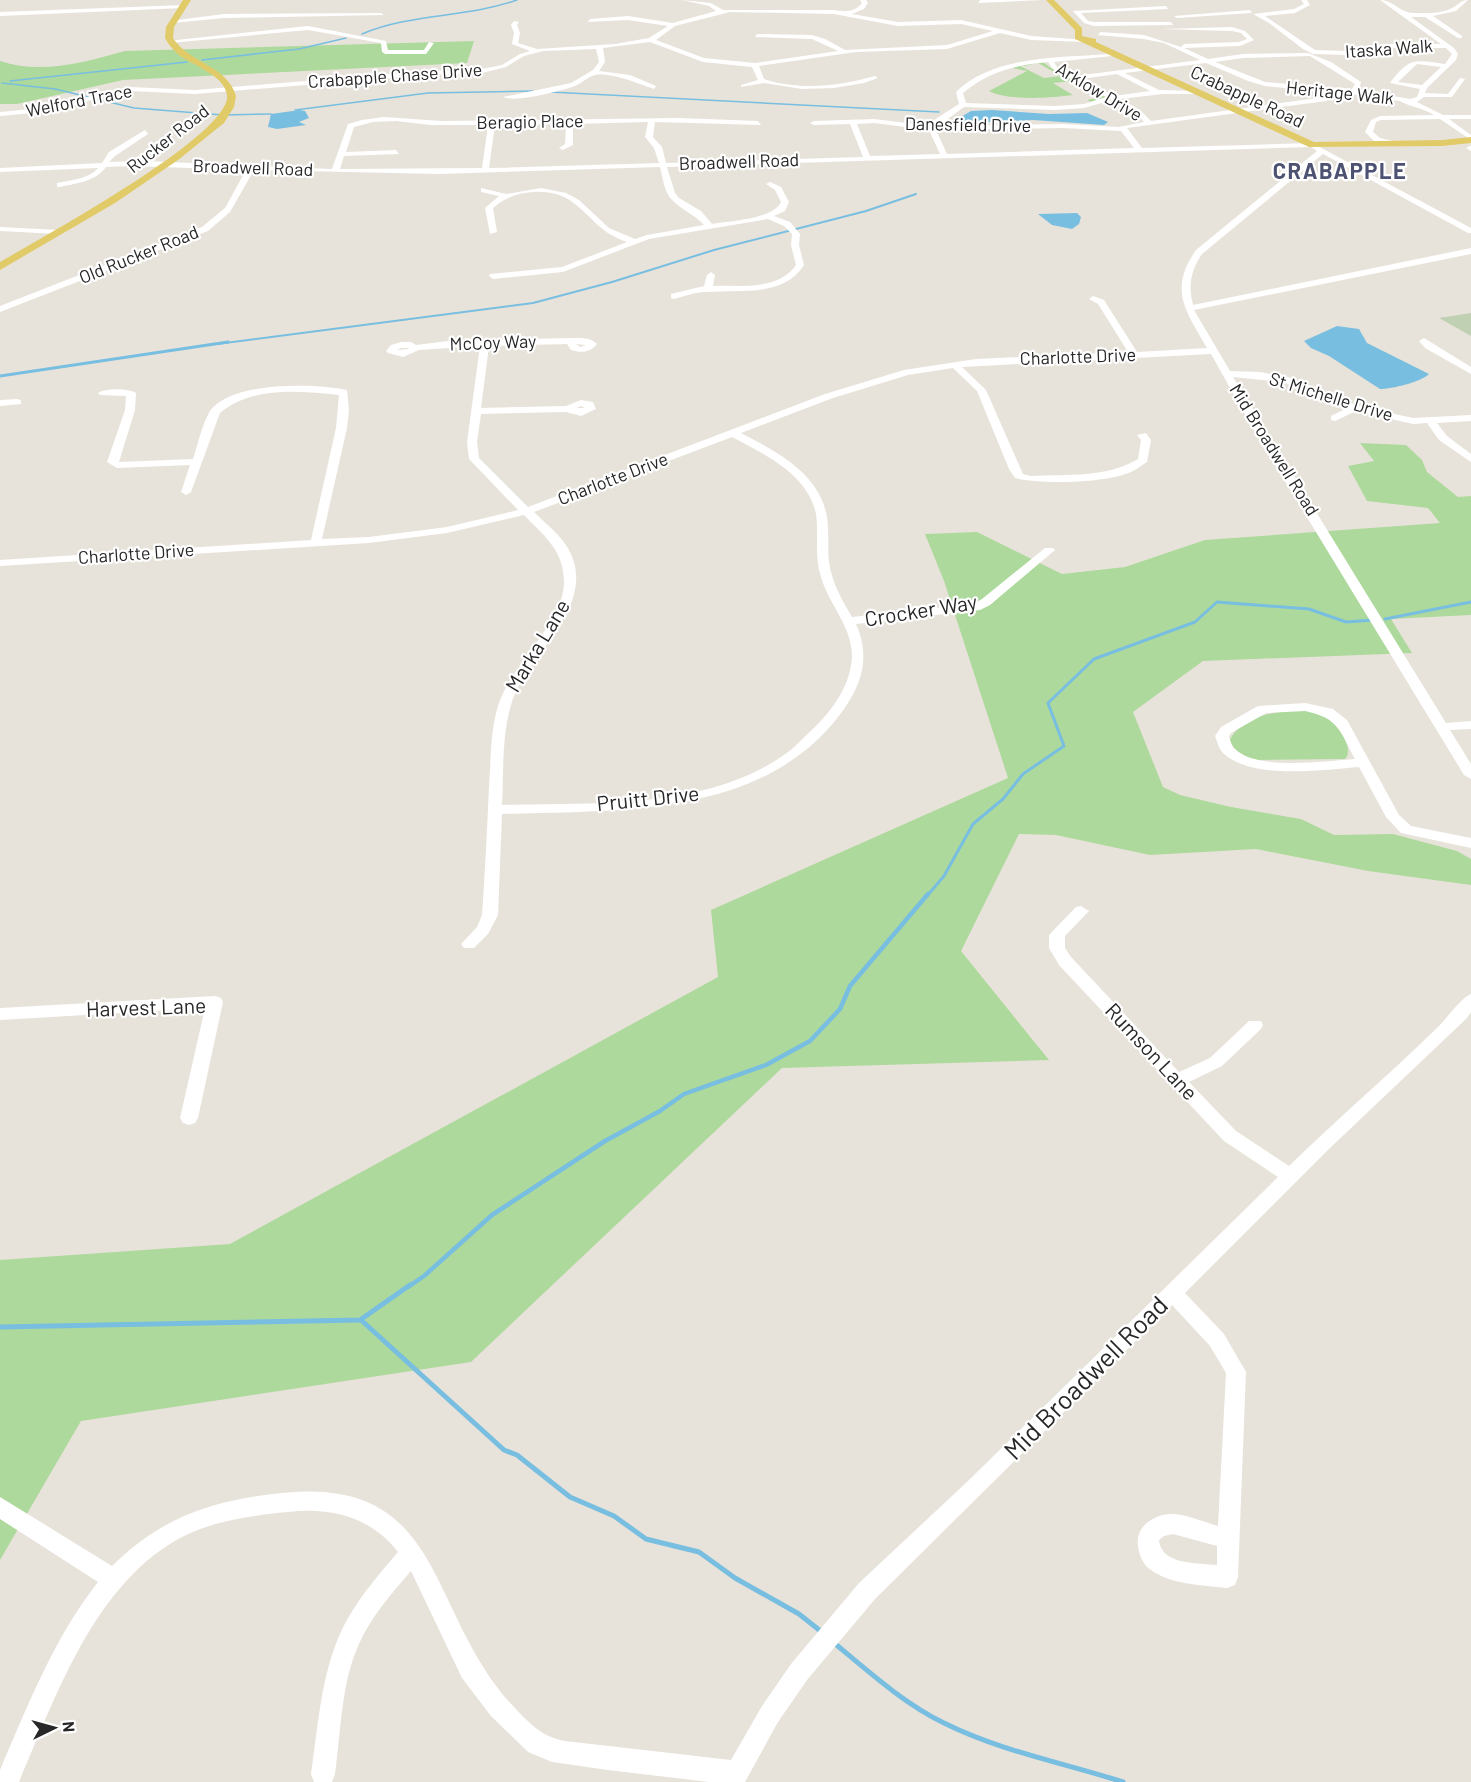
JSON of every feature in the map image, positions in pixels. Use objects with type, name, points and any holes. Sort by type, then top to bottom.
[{"type":"main road","name":"Crabapple Road","points":[[1050,0],[1079,30],[1082,37],[1151,68],[1317,150]]},
{"type":"main road","points":[[170,41],[169,32],[173,21],[185,3]]},
{"type":"main road","name":"Crabapple Road","points":[[1063,13],[1101,36],[1110,46],[1151,68],[1181,88],[1199,93],[1237,110],[1317,150]]},
{"type":"main road","points":[[1082,37],[1101,36]]},
{"type":"main road","name":"Rucker Road","points":[[0,267],[165,165],[222,120],[231,105],[229,89],[220,79],[179,51],[170,41]]},
{"type":"main road","points":[[1262,123],[1290,138],[1291,142],[1284,146]]},
{"type":"main road","points":[[1317,150],[1373,143],[1467,144]]},
{"type":"main road","points":[[1373,143],[1467,144]]},
{"type":"street","points":[[685,0],[711,6],[721,11]]},
{"type":"street","points":[[846,14],[862,8],[865,3],[863,0]]},
{"type":"street","points":[[980,2],[1039,0]]},
{"type":"street","points":[[1165,0],[1166,13]]},
{"type":"street","points":[[1174,18],[1166,13],[1076,11],[1086,22],[1094,24],[1174,18],[1191,15],[1277,12],[1303,9],[1307,4],[1304,0]]},
{"type":"street","points":[[1383,0],[1455,54],[1454,59],[1424,87],[1419,99],[1409,102]]},
{"type":"street","points":[[1405,15],[1426,15],[1456,9],[1466,0]]},
{"type":"street","points":[[6,12],[85,12],[185,3]]},
{"type":"street","name":"Crabapple Chase Drive","points":[[229,89],[482,71],[504,66],[535,50],[627,45],[651,40],[673,24],[721,11],[817,11],[846,14],[890,24],[961,22],[1040,39],[1082,37]]},
{"type":"street","points":[[1256,12],[1312,54],[1359,83],[1353,93]]},
{"type":"street","points":[[1113,16],[1166,13]]},
{"type":"street","points":[[173,21],[224,16],[381,15]]},
{"type":"street","points":[[1426,15],[1460,37]]},
{"type":"street","points":[[590,21],[628,18],[673,24]]},
{"type":"street","points":[[1174,18],[1162,30],[1232,29],[1243,32],[1251,40],[1240,44],[1175,47]]},
{"type":"street","points":[[516,22],[514,25],[517,33],[515,44],[535,50]]},
{"type":"street","points":[[170,41],[308,28],[384,42],[386,52],[396,54],[426,52],[430,43]]},
{"type":"street","points":[[651,40],[703,60],[755,65],[790,62],[843,51],[923,52],[955,46],[1000,31]]},
{"type":"street","points":[[757,36],[814,37],[829,41],[843,51]]},
{"type":"street","name":"Heritage Walk","points":[[1101,36],[1136,38],[1175,47],[1252,83],[1280,88],[1353,93],[1409,102],[1428,108],[1467,144]]},
{"type":"street","points":[[1436,38],[1471,37]]},
{"type":"street","points":[[506,97],[564,87],[595,72],[602,62],[599,46]]},
{"type":"street","name":"Itaska Walk","points":[[1074,78],[1206,61],[1332,53],[1385,46],[1447,46]]},
{"type":"street","points":[[963,105],[959,92],[969,84],[1015,63],[1109,56]]},
{"type":"street","points":[[1090,58],[1100,63]]},
{"type":"street","name":"Arklow Drive","points":[[1050,61],[1055,68],[1142,114],[1148,122]]},
{"type":"street","points":[[1389,93],[1393,83],[1403,71],[1416,62],[1445,66]]},
{"type":"street","points":[[755,65],[759,77],[764,81],[780,85],[853,84],[875,78]]},
{"type":"street","points":[[1110,68],[1160,93]]},
{"type":"street","points":[[595,72],[630,77],[654,87]]},
{"type":"street","points":[[1436,75],[1444,76]]},
{"type":"street","points":[[1453,78],[1462,79],[1471,75]]},
{"type":"street","points":[[1421,95],[1450,96],[1462,79]]},
{"type":"street","points":[[743,86],[764,81]]},
{"type":"street","points":[[1393,83],[1424,87]]},
{"type":"street","points":[[944,156],[932,130],[938,122],[963,105],[1056,108],[1088,106],[1101,100],[1160,93],[1181,88]]},
{"type":"street","name":"Welford Trace","points":[[0,114],[55,109],[106,93],[130,89],[186,92],[229,89]]},
{"type":"street","name":"Danesfield Drive","points":[[814,123],[885,122],[933,128],[1123,129],[1122,127],[1127,124],[1326,99],[1332,97],[1334,92]]},
{"type":"street","name":"Heritage Walk","points":[[1409,102],[1439,117]]},
{"type":"street","points":[[1428,108],[1438,108]]},
{"type":"street","points":[[1373,143],[1369,132],[1373,121],[1380,118],[1471,117]]},
{"type":"street","name":"Beragio Place","points":[[335,171],[351,126],[387,118],[441,123],[725,120],[758,123]]},
{"type":"street","points":[[652,120],[649,138],[658,147],[673,197],[698,213],[710,227]]},
{"type":"street","points":[[563,148],[569,145],[570,121]]},
{"type":"street","points":[[853,122],[867,158]]},
{"type":"street","points":[[485,171],[492,123]]},
{"type":"street","points":[[1123,129],[1142,152]]},
{"type":"street","points":[[60,185],[93,177],[100,172],[112,154],[145,132]]},
{"type":"street","name":"Broadwell Road","points":[[0,170],[135,164],[335,171],[485,171],[944,156],[1042,150],[1142,152],[1284,146],[1317,150]]},
{"type":"street","points":[[1317,150],[1470,231]]},
{"type":"street","name":"Mid Broadwell Road","points":[[1317,150],[1199,252],[1190,265],[1185,279],[1185,294],[1189,308],[1227,374],[1471,774]]},
{"type":"street","points":[[340,154],[396,152]]},
{"type":"street","name":"Old Rucker Road","points":[[0,309],[205,229],[220,220],[231,208],[251,168]]},
{"type":"street","points":[[493,276],[563,269],[633,241],[664,233],[769,217],[782,208],[785,202],[778,189],[770,184]]},
{"type":"street","points":[[484,190],[506,195],[541,191],[565,195],[575,200],[607,230],[633,241]]},
{"type":"street","points":[[493,232],[489,208],[494,201],[506,195]]},
{"type":"street","points":[[674,296],[709,289],[771,285],[787,280],[796,273],[800,261],[795,245],[796,234],[787,224],[769,217]]},
{"type":"street","points":[[0,229],[58,232]]},
{"type":"street","points":[[1189,308],[1470,250]]},
{"type":"street","points":[[709,289],[708,282],[711,274]]},
{"type":"street","points":[[1093,299],[1101,302],[1134,355]]},
{"type":"street","name":"McCoy Way","points":[[414,348],[448,344],[571,340]]},
{"type":"street","points":[[1424,341],[1428,346],[1470,370]]},
{"type":"street","name":"Marka Lane","points":[[469,944],[483,930],[490,915],[499,727],[505,701],[519,674],[562,613],[571,583],[569,564],[561,546],[474,459],[472,442],[485,343]]},
{"type":"street","name":"Charlotte Drive","points":[[0,563],[408,536],[497,520],[526,512],[865,384],[907,372],[954,364],[1214,351]]},
{"type":"street","points":[[954,364],[981,390],[1014,469],[1023,478],[1039,480],[1096,476],[1127,470],[1143,460],[1146,440],[1142,435]]},
{"type":"street","name":"St Michelle Drive","points":[[1227,374],[1260,375],[1285,379],[1355,408],[1413,421],[1471,418]]},
{"type":"street","points":[[186,492],[215,412],[228,400],[269,392],[344,392],[345,411],[318,518],[316,543]]},
{"type":"street","points":[[103,393],[131,393],[130,410],[112,462],[117,465],[196,462]]},
{"type":"street","points":[[0,402],[17,402]]},
{"type":"street","points":[[1335,418],[1355,408]]},
{"type":"street","points":[[476,411],[569,409]]},
{"type":"street","points":[[1430,421],[1443,438],[1471,459]]},
{"type":"street","name":"Pruitt Drive","points":[[495,810],[680,799],[731,787],[777,766],[797,753],[815,736],[843,701],[852,686],[857,670],[858,653],[847,621],[825,576],[821,514],[811,490],[799,476],[782,461],[733,433]]},
{"type":"street","name":"Crocker Way","points":[[847,621],[976,607],[986,602],[1049,550]]},
{"type":"street","points":[[1364,763],[1276,766],[1253,764],[1240,760],[1226,749],[1222,736],[1226,730],[1263,709],[1280,706],[1328,712],[1342,723],[1364,763],[1393,817],[1406,830],[1467,840]]},
{"type":"street","points":[[1442,727],[1471,725]]},
{"type":"street","name":"Rumson Lane","points":[[1081,911],[1057,935],[1057,948],[1065,961],[1230,1136],[1290,1176]]},
{"type":"street","name":"Mid Broadwell Road","points":[[734,1777],[799,1671],[867,1591],[1290,1176],[1466,1017],[1471,999]]},
{"type":"street","name":"Harvest Lane","points":[[0,1014],[215,1002],[189,1118]]},
{"type":"street","points":[[1177,1080],[1216,1062],[1255,1025]]},
{"type":"street","points":[[1173,1293],[1217,1340],[1236,1372],[1229,1539]]},
{"type":"street","points":[[7,1782],[59,1663],[92,1611],[127,1563],[174,1531],[200,1520],[253,1506],[308,1498],[359,1508],[397,1533],[426,1572],[464,1660],[494,1704],[516,1727],[541,1746],[734,1777]]},
{"type":"street","points":[[0,1507],[114,1580]]},
{"type":"street","points":[[323,1774],[340,1665],[350,1638],[377,1596],[412,1552]]},
{"type":"green space","points":[[474,41],[467,63],[123,80],[17,104],[0,104],[0,61],[31,67],[47,67],[79,63],[125,51]]},
{"type":"green space","points":[[1043,62],[1109,97],[1091,102],[1087,100],[1103,97],[1072,81],[1053,83],[1073,95],[1042,98],[1018,97],[989,91],[1027,71],[1013,68],[1016,64],[1044,78],[1061,76],[1038,63],[1024,66],[1020,64]]},
{"type":"green space","points":[[1471,313],[1471,336],[1439,318]]},
{"type":"green space","points":[[1360,443],[1406,445],[1422,460],[1427,472],[1458,497],[1471,496],[1471,615],[1391,619],[1412,653],[1203,661],[1133,712],[1163,787],[1180,795],[1231,807],[1301,819],[1334,835],[1393,834],[1457,851],[1471,859],[1471,885],[1368,871],[1256,849],[1150,855],[1056,835],[1019,834],[961,951],[1049,1060],[782,1068],[471,1362],[81,1421],[0,1560],[0,1260],[230,1244],[718,977],[711,910],[1008,778],[944,581],[925,534],[977,532],[1062,574],[1125,567],[1205,540],[1440,523],[1428,508],[1367,501],[1348,466],[1374,461]]},
{"type":"green space","points":[[1302,710],[1322,715],[1337,727],[1347,744],[1348,755],[1345,759],[1257,760],[1240,753],[1231,744],[1230,739],[1236,731],[1252,720],[1272,713]]},
{"type":"water","points":[[992,110],[1049,114],[1087,113],[1108,122],[1104,125],[1033,120],[956,123],[954,121],[971,111]]},
{"type":"water","points":[[305,111],[309,118],[299,122],[306,125],[277,129],[268,127],[271,114]]},
{"type":"water","points":[[1077,213],[1081,217],[1079,224],[1072,229],[1052,225],[1038,214]]},
{"type":"water","points":[[1337,326],[1359,329],[1367,343],[1429,374],[1406,385],[1380,389],[1329,356],[1311,348],[1304,341]]},
{"type":"waterway","points":[[362,34],[400,22],[478,10],[517,0]]},
{"type":"waterway","points":[[202,60],[299,49],[346,38]]},
{"type":"waterway","points":[[10,81],[187,62]]},
{"type":"waterway","points":[[2,83],[55,89],[134,108],[223,115],[271,114]]},
{"type":"waterway","points":[[295,110],[428,93],[533,91]]},
{"type":"waterway","points":[[550,92],[939,112]]},
{"type":"waterway","points":[[217,344],[533,303],[612,282],[714,250],[866,211],[916,194]]},
{"type":"waterway","points":[[0,376],[228,342]]},
{"type":"waterway","points":[[927,896],[944,876],[973,824],[1003,799],[1023,774],[1064,746],[1048,703],[1094,659],[1195,622],[1217,602],[1309,609],[1346,622],[1373,620]]},
{"type":"waterway","points":[[1385,619],[1471,602]]},
{"type":"waterway","points":[[408,1287],[424,1276],[492,1215],[605,1141],[660,1111],[684,1094],[766,1065],[810,1041],[840,1009],[850,986],[928,894]]},
{"type":"waterway","points":[[0,1327],[360,1320],[410,1285]]},
{"type":"waterway","points":[[361,1320],[504,1450],[517,1455],[570,1497],[614,1516],[646,1539],[699,1552],[735,1578],[799,1614],[823,1633]]},
{"type":"waterway","points":[[833,1642],[900,1696],[944,1723],[1010,1749],[1123,1782]]},
{"type":"district","name":"CRABAPPLE","points":[[1340,171]]}]
